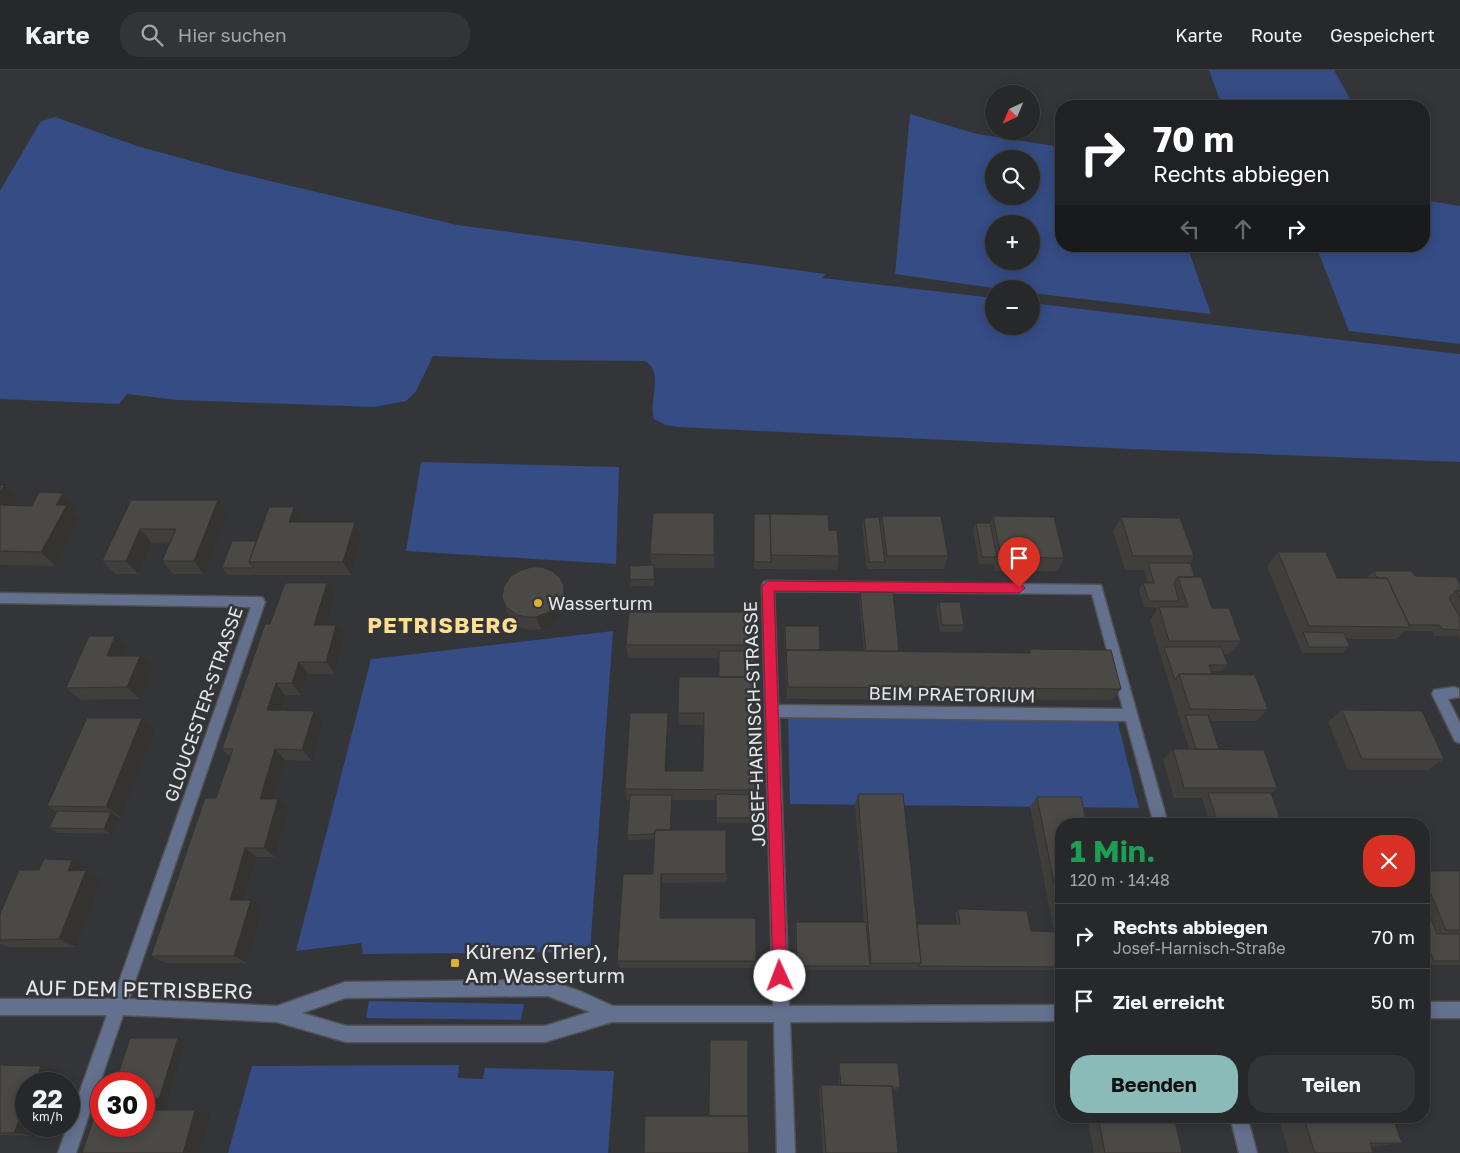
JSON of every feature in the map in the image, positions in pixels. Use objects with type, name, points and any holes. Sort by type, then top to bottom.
[{"type":"street","name":"JOSEF-HARNISCH-STRASSE","points":[[786,1153],[768,586],[1097,588],[1159,818]]},
{"type":"street","name":"GLOUCESTER-STRASSE","points":[[0,598],[259,602],[119,1007]]},
{"type":"street","points":[[1454,693],[1439,694],[1460,736]]},
{"type":"street","name":"BEIM PRAETORIUM","points":[[772,711],[1132,715]]},
{"type":"street","name":"AUF DEM PETRISBERG","points":[[277,1014],[344,990],[548,988],[582,1000],[612,1014]]},
{"type":"street","name":"AUF DEM PETRISBERG","points":[[0,1007],[119,1007],[277,1014],[346,1034],[545,1034],[612,1014],[1055,1013]]},
{"type":"street","points":[[67,1153],[119,1007]]},
{"type":"street","points":[[1430,1010],[1460,1010]]},
{"type":"street","points":[[1240,1123],[1248,1153]]},
{"type":"shaded area","points":[[1209,70],[1334,70],[1351,100],[1220,100]]},
{"type":"shaded area","points":[[910,114],[985,135],[985,140],[1016,140],[1055,146],[1055,252],[1189,252],[1211,314],[1040,294],[1040,280],[985,280],[985,287],[895,274]]},
{"type":"shaded area","points":[[55,117],[137,146],[228,171],[457,225],[826,274],[822,278],[985,297],[985,335],[1040,335],[1040,304],[1460,354],[1460,462],[1131,449],[678,427],[666,425],[654,419],[654,372],[645,361],[538,360],[433,356],[416,391],[406,401],[374,407],[178,400],[127,394],[119,404],[0,399],[0,191],[42,121]]},
{"type":"shaded area","points":[[1430,201],[1460,206],[1460,344],[1349,331],[1318,252],[1430,252]]},
{"type":"shaded area","points":[[421,462],[619,467],[616,564],[406,551]]},
{"type":"shaded area","points":[[613,631],[590,952],[363,954],[361,943],[296,951],[371,659]]},
{"type":"shaded area","points":[[788,711],[1116,715],[1139,808],[790,804]]},
{"type":"shaded area","points":[[369,1001],[524,1004],[521,1020],[366,1018]]},
{"type":"shaded area","points":[[459,1065],[458,1078],[483,1079],[485,1068],[614,1071],[608,1153],[228,1153],[252,1066]]},
{"type":"building","points":[[0,485],[5,485],[0,492]]},
{"type":"building","points":[[39,492],[63,493],[56,505],[67,505],[41,552],[0,551],[0,505],[32,506]]},
{"type":"building","points":[[131,500],[218,500],[194,561],[162,561],[176,529],[140,529],[126,561],[102,561]]},
{"type":"building","points":[[269,507],[294,507],[289,522],[355,522],[343,562],[249,562]]},
{"type":"building","points":[[653,513],[714,513],[714,555],[650,554]]},
{"type":"building","points":[[754,514],[770,514],[771,562],[754,562]]},
{"type":"building","points":[[770,514],[828,515],[829,530],[837,530],[839,556],[771,555]]},
{"type":"building","points":[[882,516],[941,516],[948,556],[887,556]]},
{"type":"building","points":[[993,516],[1054,517],[1064,558],[1001,557]]},
{"type":"building","points":[[879,517],[885,562],[869,562],[864,518]]},
{"type":"building","points":[[1121,517],[1180,518],[1194,556],[1133,556]]},
{"type":"building","points":[[976,523],[990,523],[997,557],[982,557]]},
{"type":"building","points":[[232,541],[256,541],[249,562],[254,568],[222,568]]},
{"type":"building","points":[[1278,552],[1326,552],[1337,578],[1387,578],[1410,627],[1309,626]]},
{"type":"building","points":[[1148,563],[1190,563],[1195,577],[1178,577],[1174,583],[1179,601],[1149,601],[1143,583],[1154,583]]},
{"type":"building","points":[[654,565],[654,579],[630,580],[630,566]]},
{"type":"building","name":"Wasserturm","points":[[541,567],[552,571],[560,578],[564,586],[564,594],[559,604],[549,612],[536,617],[526,617],[517,615],[506,607],[502,597],[504,586],[511,576],[521,570]]},
{"type":"building","points":[[1374,571],[1412,571],[1415,576],[1456,577],[1460,584],[1460,591],[1456,591],[1449,598],[1460,618],[1460,630],[1442,629],[1439,625],[1409,625],[1387,578],[1377,578]]},
{"type":"building","points":[[1178,577],[1201,577],[1212,608],[1229,608],[1241,641],[1169,641],[1159,607],[1188,607]]},
{"type":"building","points":[[285,583],[327,583],[314,625],[336,625],[326,662],[299,662],[292,683],[276,683],[267,710],[314,711],[302,750],[275,749],[260,799],[278,799],[264,848],[245,848],[230,900],[251,900],[234,956],[151,956],[205,798],[216,798],[233,749],[222,749],[265,624],[270,624]]},
{"type":"building","points":[[860,592],[893,592],[899,651],[866,651]]},
{"type":"building","points":[[939,602],[960,602],[964,625],[942,625]]},
{"type":"building","points":[[629,612],[753,612],[754,645],[626,645]]},
{"type":"building","points":[[785,626],[819,626],[820,650],[786,650],[786,656]]},
{"type":"building","points":[[1303,632],[1344,633],[1350,647],[1309,647]]},
{"type":"building","points":[[89,636],[115,636],[107,656],[140,656],[127,687],[66,688]]},
{"type":"building","points":[[1164,647],[1221,647],[1228,665],[1209,665],[1212,674],[1179,674],[1175,680]]},
{"type":"building","points":[[1030,649],[1111,650],[1121,689],[788,687],[786,650],[1030,653]]},
{"type":"building","points":[[719,651],[754,651],[754,677],[719,677]]},
{"type":"building","points":[[1179,674],[1255,675],[1268,710],[1190,709]]},
{"type":"building","points":[[679,677],[754,677],[755,790],[625,789],[630,713],[668,713],[665,771],[703,771],[704,713],[678,713]]},
{"type":"building","points":[[1342,710],[1422,711],[1444,759],[1362,759]]},
{"type":"building","points":[[1185,715],[1208,715],[1219,749],[1196,749]]},
{"type":"building","points":[[87,718],[142,718],[106,807],[47,806]]},
{"type":"building","points":[[1173,749],[1264,750],[1277,788],[1184,788]]},
{"type":"building","points":[[1208,793],[1271,793],[1280,818],[1216,818]]},
{"type":"building","points":[[716,794],[755,795],[756,818],[716,818]]},
{"type":"building","points":[[858,794],[903,794],[921,963],[871,963]]},
{"type":"building","points":[[630,795],[672,795],[670,830],[655,830],[654,834],[627,835]]},
{"type":"building","points":[[1037,797],[1081,797],[1086,818],[1055,818],[1055,888]]},
{"type":"building","points":[[57,811],[111,812],[104,829],[49,828]]},
{"type":"building","points":[[655,830],[726,830],[726,874],[661,874],[660,918],[756,918],[756,961],[617,961],[623,874],[653,874]]},
{"type":"building","points":[[44,859],[72,860],[68,871],[86,870],[59,939],[0,940],[0,914],[19,870],[39,870]]},
{"type":"building","points":[[1430,871],[1460,871],[1460,930],[1446,930],[1430,892]]},
{"type":"building","points":[[958,909],[1027,911],[1031,931],[1055,932],[1055,967],[918,966],[921,963],[917,924],[960,924]]},
{"type":"building","points":[[1430,916],[1437,934],[1460,934],[1460,961],[1434,961],[1430,951]]},
{"type":"building","points":[[796,922],[866,922],[870,966],[797,966]]},
{"type":"building","points":[[130,1038],[178,1038],[159,1099],[155,1098],[155,1072],[119,1072]]},
{"type":"building","points":[[710,1040],[748,1040],[748,1116],[709,1116]]},
{"type":"building","points":[[839,1063],[898,1063],[900,1088],[893,1088],[892,1086],[841,1085]]},
{"type":"building","points":[[0,1065],[41,1066],[39,1072],[15,1072],[15,1130],[14,1133],[0,1133]]},
{"type":"building","points":[[821,1085],[892,1086],[898,1153],[826,1153]]},
{"type":"building","points":[[155,1110],[195,1110],[183,1153],[82,1153],[90,1129],[90,1137],[155,1137]]},
{"type":"building","points":[[645,1116],[748,1116],[749,1153],[644,1153]]},
{"type":"building","points":[[1099,1123],[1176,1123],[1182,1153],[1105,1153]]},
{"type":"building","points":[[1305,1123],[1395,1123],[1402,1143],[1370,1143],[1373,1153],[1315,1153]]},
{"type":"place","name":"Wasserturm","points":[[538,603]]},
{"type":"place","name":"Kürenz (Trier), Am Wasserturm","points":[[455,963]]},
{"type":"district","name":"PETRISBERG","points":[[443,624]]},
{"type":"route","points":[[780,976],[768,586],[1019,588]]}]
